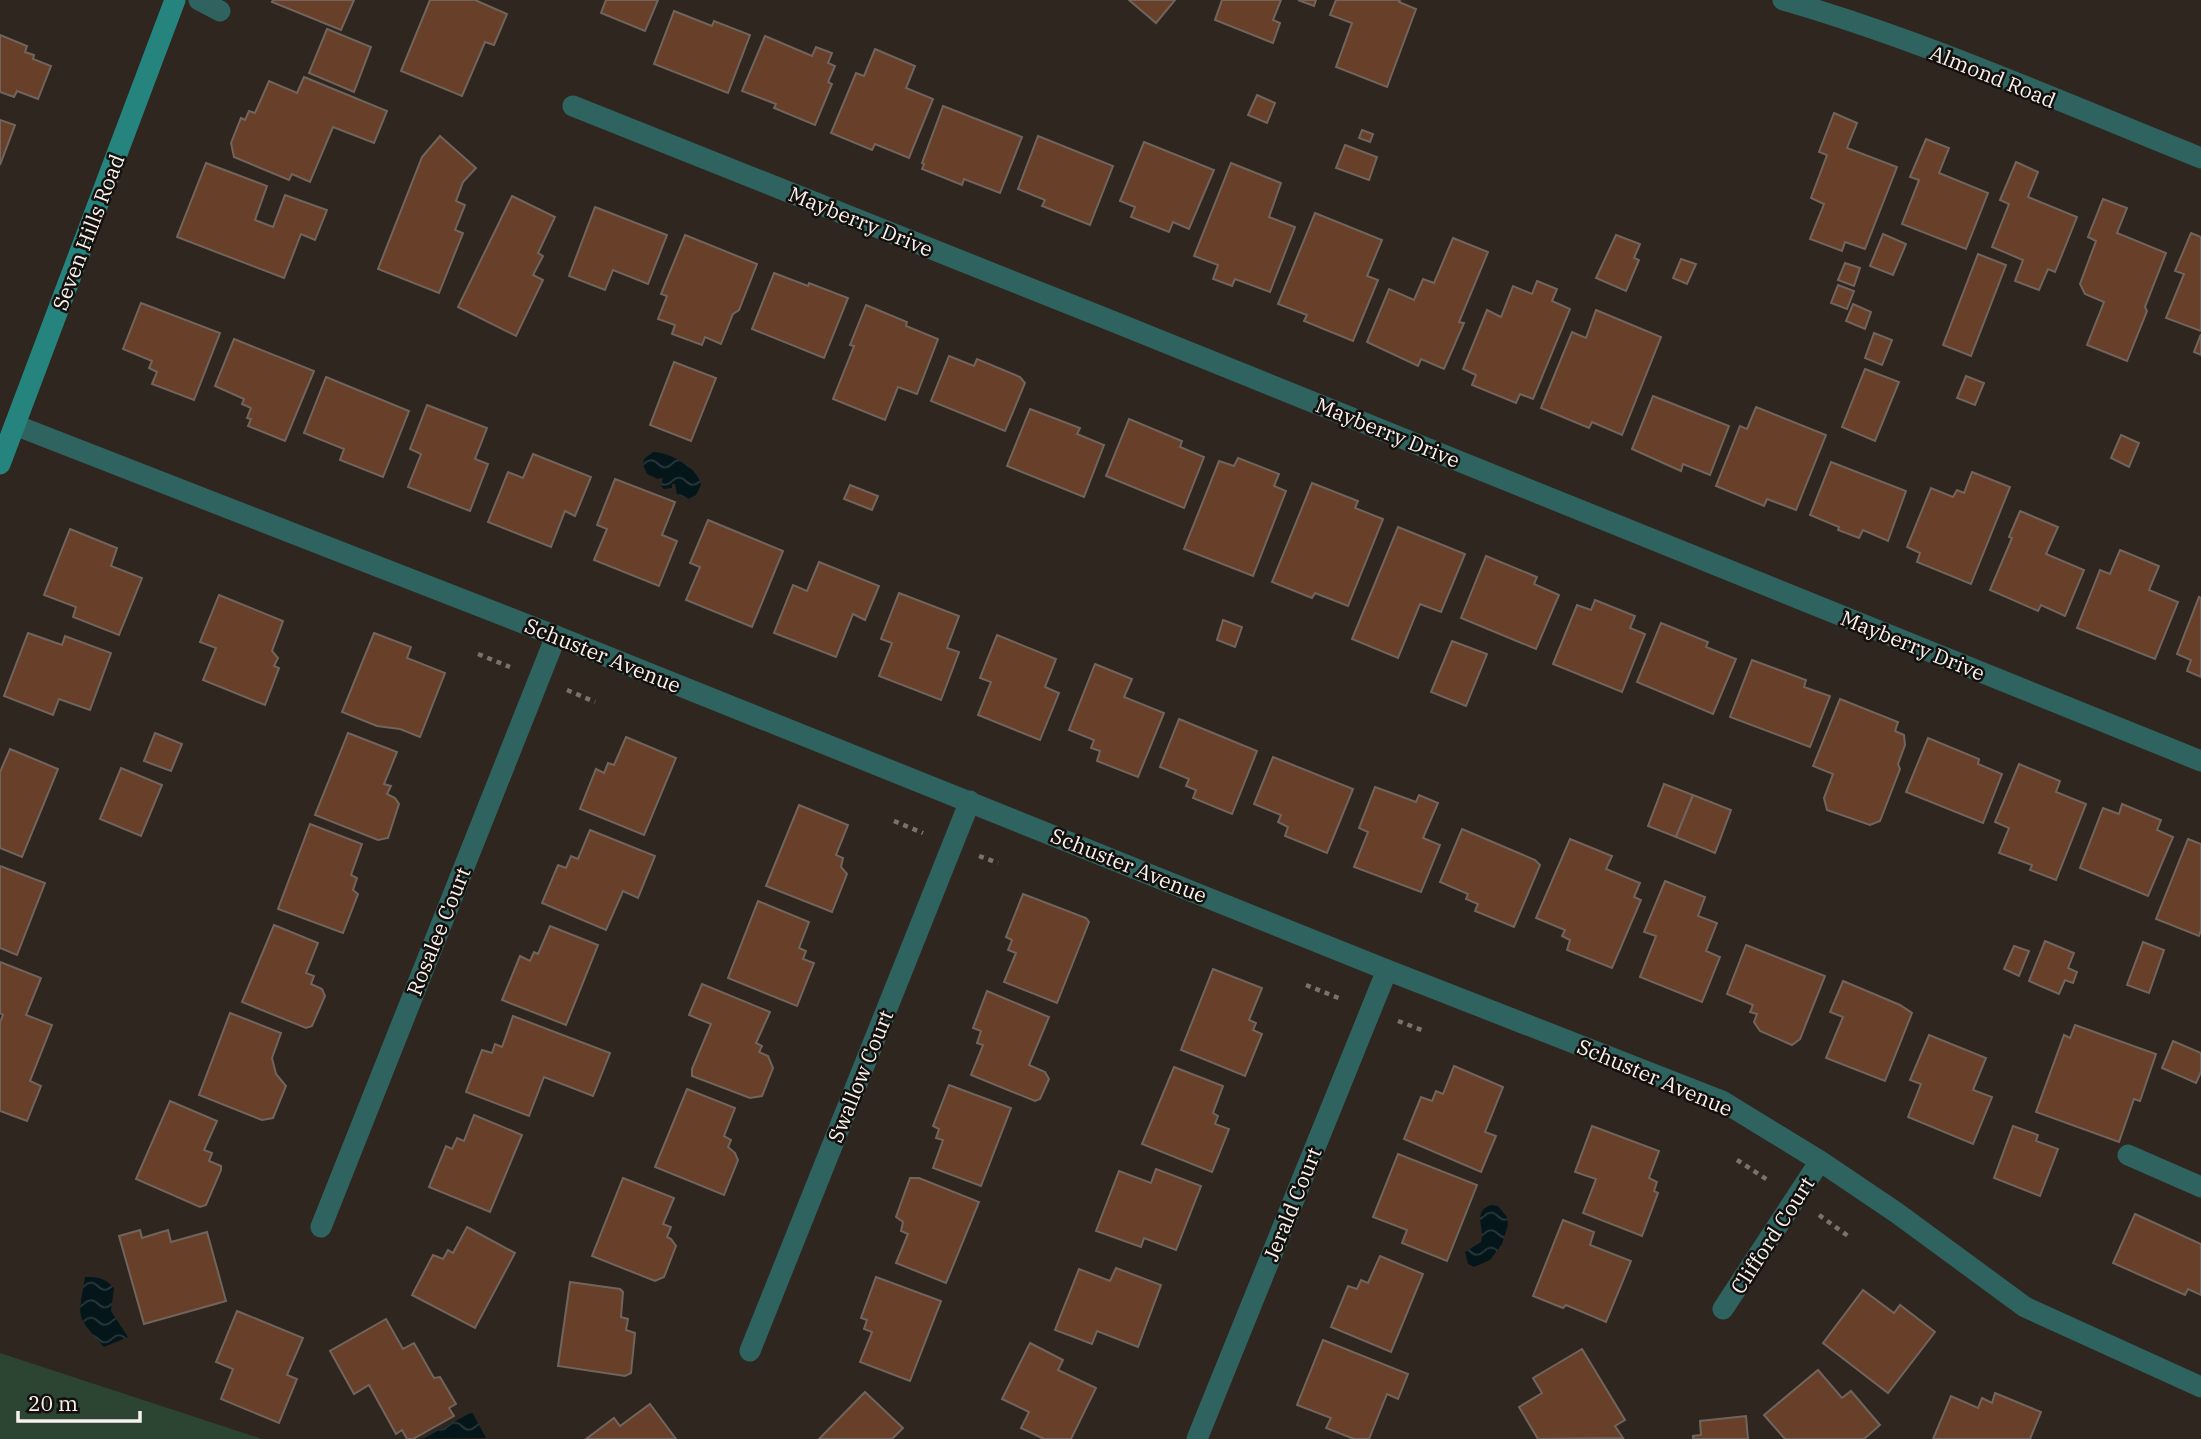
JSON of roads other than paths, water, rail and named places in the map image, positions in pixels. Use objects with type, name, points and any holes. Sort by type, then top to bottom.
[{"type":"street","name":"Seven Hills Road","points":[[0,464],[175,0]]},
{"type":"street","points":[[199,0],[220,11]]},
{"type":"street","name":"Almond Road","points":[[1783,0],[1921,47],[2201,158]]},
{"type":"street","name":"Mayberry Drive","points":[[573,106],[1112,320],[2201,761]]},
{"type":"street","name":"Schuster Avenue","points":[[15,425],[556,636],[1387,970],[1722,1101],[1820,1161],[1897,1213],[2025,1307],[2201,1387]]},
{"type":"street","name":"Rosalee Court","points":[[321,1227],[556,636]]},
{"type":"street","name":"Swallow Court","points":[[750,1351],[970,801]]},
{"type":"street","name":"Jerald Court","points":[[1197,1439],[1387,970]]},
{"type":"street","points":[[2128,1155],[2201,1187]]},
{"type":"street","name":"Clifford Court","points":[[1723,1309],[1820,1161]]},
{"type":"water","points":[[653,452],[675,458],[695,473],[701,485],[696,495],[688,499],[677,494],[675,484],[672,484],[672,488],[664,489],[661,486],[663,478],[657,479],[647,474],[643,465],[644,459]]},
{"type":"water","points":[[1498,1206],[1507,1217],[1508,1225],[1502,1244],[1490,1260],[1474,1267],[1468,1264],[1465,1252],[1481,1242],[1480,1216],[1485,1208]]},
{"type":"water","points":[[85,1277],[101,1279],[114,1288],[111,1311],[128,1337],[104,1347],[83,1322],[80,1309]]},
{"type":"water","points":[[472,1412],[486,1438],[423,1439]]}]
